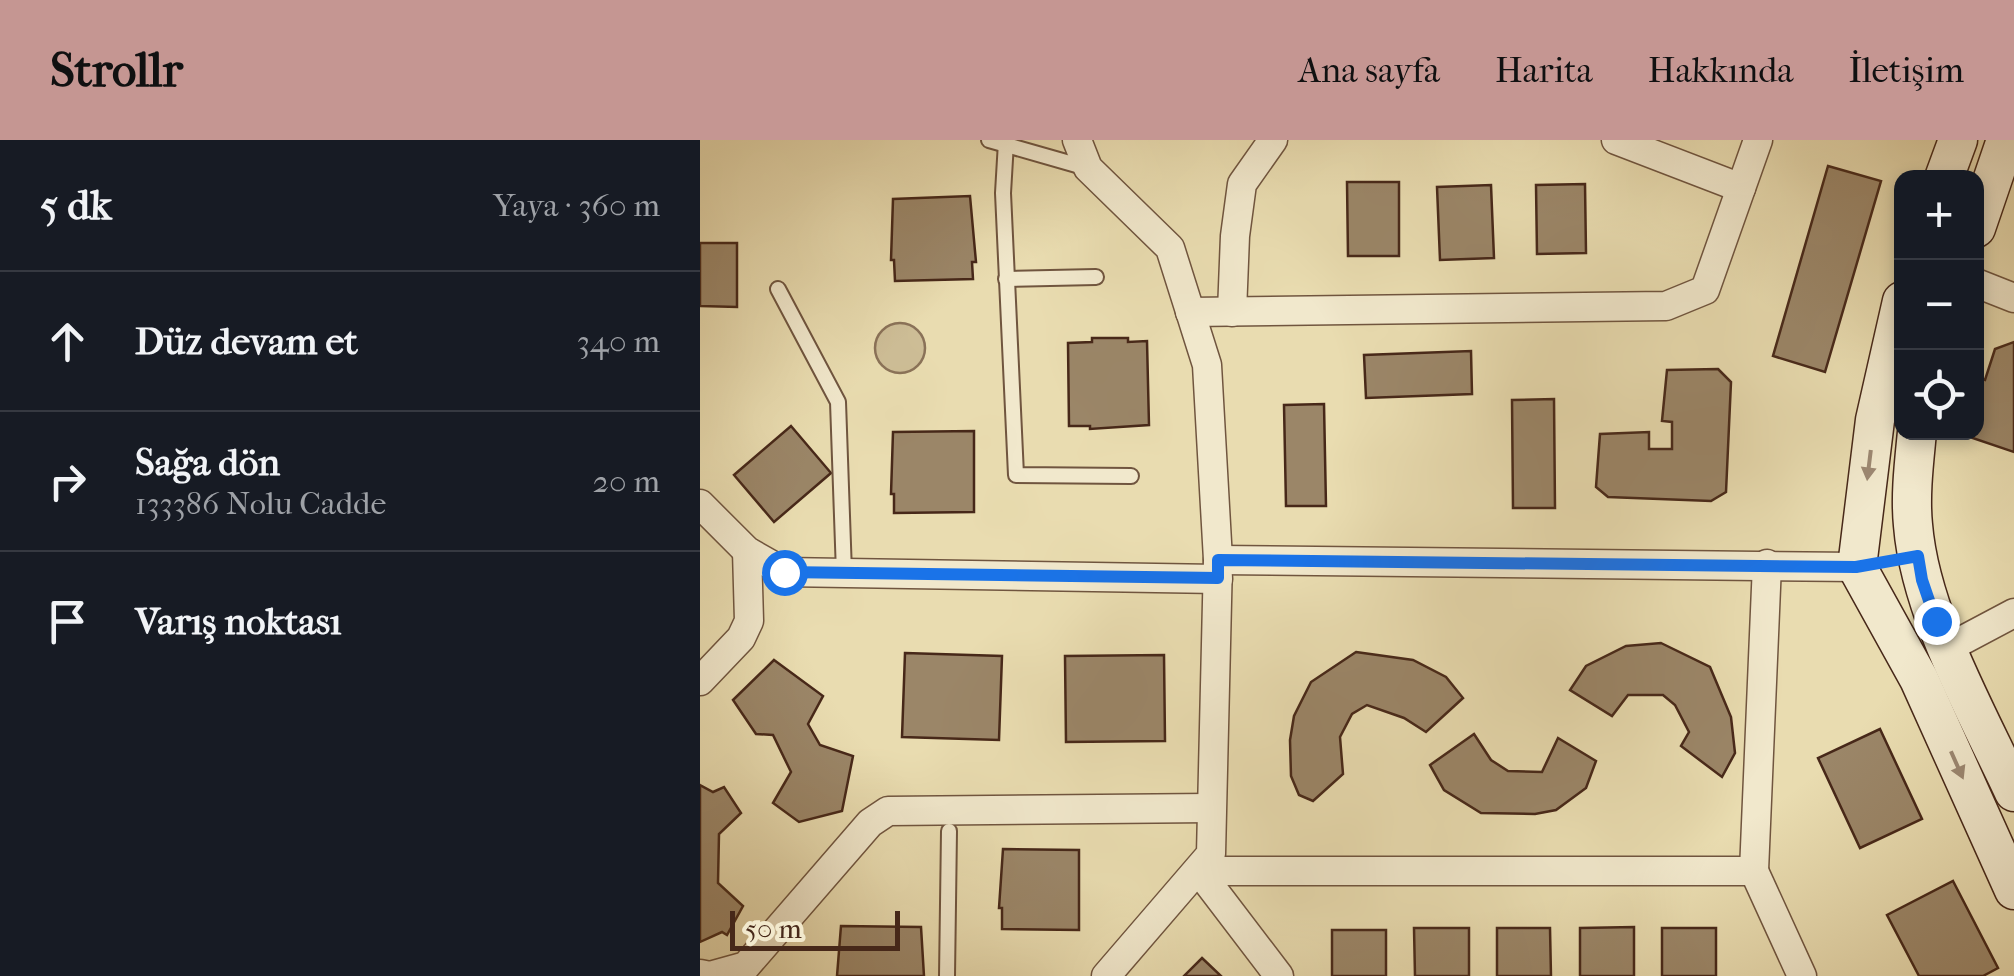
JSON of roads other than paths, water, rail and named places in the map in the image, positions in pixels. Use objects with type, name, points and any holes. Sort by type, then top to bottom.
[{"type":"street","points":[[1048,140],[1082,152],[1170,248],[1207,365],[1218,570],[1212,854],[1106,976]]},
{"type":"street","points":[[1232,312],[1242,184],[1273,140]]},
{"type":"street","points":[[1616,140],[1740,188]]},
{"type":"street","points":[[1190,312],[1666,306],[1705,290],[1758,140]]},
{"type":"street","points":[[1947,170],[1958,140]]},
{"type":"street","points":[[1984,205],[2006,140]]},
{"type":"street","points":[[1984,286],[2014,298]]},
{"type":"street","points":[[1894,337],[1875,420],[1856,567],[1920,679],[2014,890]]},
{"type":"street","points":[[1917,440],[1913,525],[1922,580],[1948,648],[2014,790]]},
{"type":"street","points":[[700,504],[747,551],[784,572],[1767,564],[1856,567],[1918,556]]},
{"type":"street","points":[[700,680],[741,638],[749,621],[747,551]]},
{"type":"street","points":[[1767,564],[1754,870],[1802,976]]},
{"type":"street","points":[[1948,648],[2014,613]]},
{"type":"street","points":[[700,974],[710,976],[746,966],[870,823],[888,812],[1212,808]]},
{"type":"street","points":[[1199,870],[1754,870]]},
{"type":"street","points":[[1199,870],[1279,976]]},
{"type":"lane","points":[[989,140],[1082,152]]},
{"type":"lane","points":[[1006,142],[1003,192],[1016,475],[1130,476]]},
{"type":"lane","points":[[1006,279],[1096,276]]},
{"type":"lane","points":[[778,289],[838,402],[844,572]]},
{"type":"lane","points":[[947,976],[949,831]]}]
